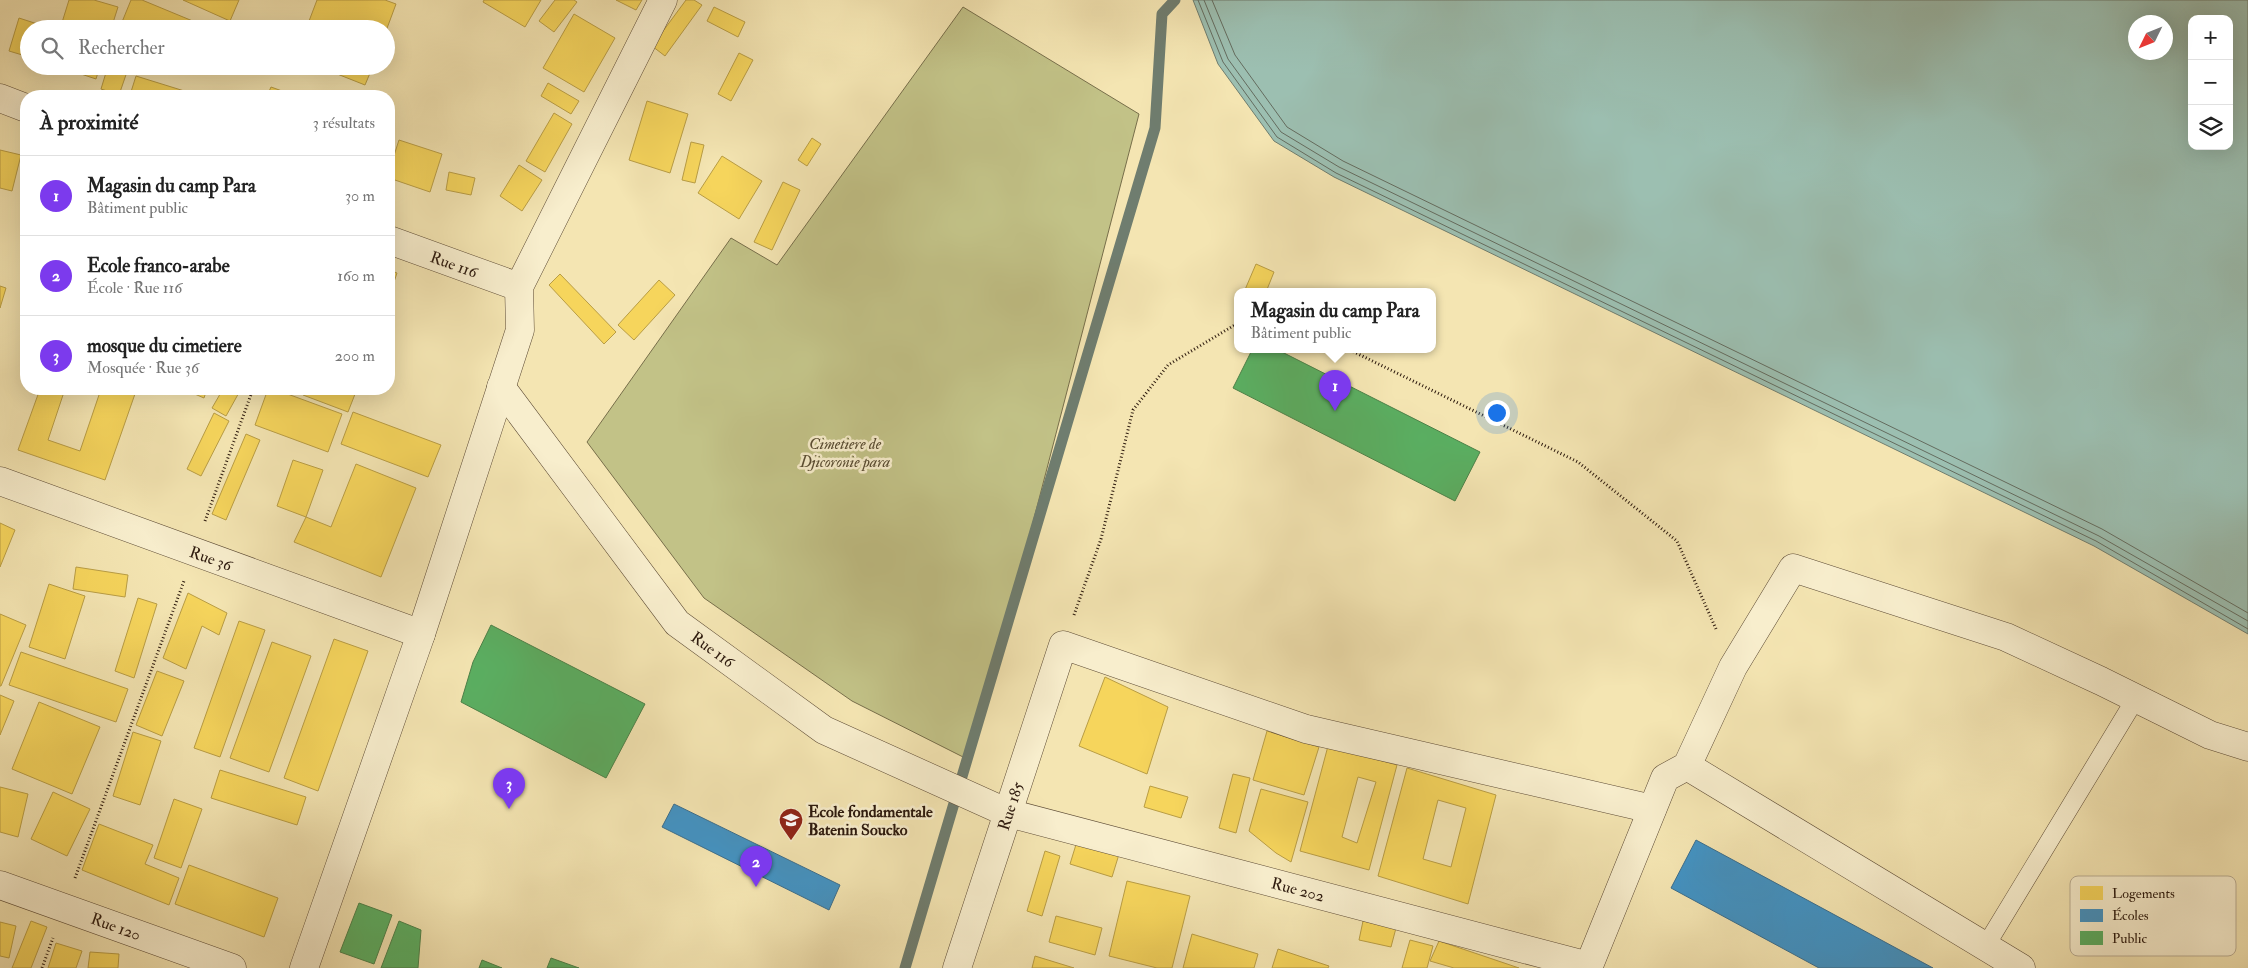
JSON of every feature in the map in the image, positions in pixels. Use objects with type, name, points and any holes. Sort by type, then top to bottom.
[{"type":"street","points":[[304,968],[421,634],[520,330],[519,287],[663,0]]},
{"type":"street","points":[[0,98],[20,106]]},
{"type":"street","name":"Rue 116","points":[[395,242],[519,287]]},
{"type":"street","name":"Rue 116","points":[[501,387],[677,623],[824,730],[1008,813]]},
{"type":"street","name":"Rue 36","points":[[0,481],[421,634]]},
{"type":"street","points":[[1588,967],[1665,778],[1687,766],[1733,666],[1792,568],[2006,637],[2136,698],[2210,736],[2248,747]]},
{"type":"street","points":[[1064,645],[1306,729],[1652,809]]},
{"type":"street","name":"Rue 185","points":[[957,968],[1064,645]]},
{"type":"street","points":[[1687,766],[2021,968]]},
{"type":"street","name":"Rue 202","points":[[1008,813],[1588,967]]},
{"type":"street","name":"Rue 120","points":[[0,884],[232,968]]},
{"type":"lane","points":[[1985,946],[2136,698]]},
{"type":"path","points":[[1064,645],[1101,539],[1133,410],[1168,365],[1234,325]]},
{"type":"path","points":[[1356,353],[1578,462],[1677,541],[1733,666]]},
{"type":"path","points":[[42,968],[251,395]]},
{"type":"green space","name":"Cimetiere de Djicoronie para","points":[[963,7],[1139,114],[971,761],[852,701],[704,598],[587,442],[731,238],[777,265]]},
{"type":"water","points":[[1193,0],[2248,0],[2248,634],[2094,546],[1334,177],[1274,141],[1218,64]]},
{"type":"building: Logements","points":[[69,0],[94,0],[118,7],[114,20],[63,20]]},
{"type":"building: Logements","points":[[131,0],[142,0],[190,20],[123,20]]},
{"type":"building: Logements","points":[[183,0],[239,0],[230,20]]},
{"type":"building: Logements","points":[[317,0],[385,0],[396,4],[390,20],[309,20]]},
{"type":"building: Logements","points":[[484,0],[541,0],[525,27],[483,2]]},
{"type":"building: Logements","points":[[555,0],[574,0],[577,2],[554,32],[539,21]]},
{"type":"building: Logements","points":[[616,0],[642,0],[636,10]]},
{"type":"building: Logements","points":[[686,0],[694,0],[702,5],[665,56],[652,46]]},
{"type":"building: Logements","points":[[714,7],[745,22],[738,37],[707,21]]},
{"type":"building: Logements","points":[[574,14],[615,38],[584,92],[543,68]]},
{"type":"building: Logements","points":[[19,18],[25,20],[20,20],[20,54],[9,51]]},
{"type":"building: Logements","points":[[739,53],[753,60],[731,101],[718,94]]},
{"type":"building: Logements","points":[[84,75],[97,75],[96,79]]},
{"type":"building: Logements","points":[[105,75],[126,75],[121,90],[101,89]]},
{"type":"building: Logements","points":[[340,75],[369,75],[365,85]]},
{"type":"building: Logements","points":[[136,76],[181,90],[132,90]]},
{"type":"building: Logements","points":[[548,83],[579,101],[571,114],[541,96]]},
{"type":"building: Logements","points":[[647,101],[688,114],[670,173],[629,160]]},
{"type":"building: Logements","points":[[554,113],[572,124],[545,172],[526,161]]},
{"type":"building: Logements","points":[[812,138],[821,144],[807,166],[798,160]]},
{"type":"building: Logements","points":[[399,140],[442,154],[430,192],[395,180],[395,152]]},
{"type":"building: Logements","points":[[691,142],[704,145],[695,183],[682,180]]},
{"type":"building: Logements","points":[[0,150],[20,155],[12,191],[0,188]]},
{"type":"building: Logements","points":[[722,156],[762,181],[739,219],[698,193]]},
{"type":"building: Logements","points":[[519,165],[542,180],[522,211],[500,196]]},
{"type":"building: Logements","points":[[449,172],[475,178],[471,195],[446,190]]},
{"type":"building: Logements","points":[[783,182],[800,190],[772,250],[754,242]]},
{"type":"building: Logements","points":[[1256,264],[1274,272],[1268,288],[1246,288]]},
{"type":"building: Logements","points":[[560,274],[616,332],[604,344],[549,285]]},
{"type":"building: Logements","points":[[659,280],[675,295],[634,340],[618,325]]},
{"type":"building: Logements","points":[[0,286],[6,288],[0,308]]},
{"type":"building: Logements","points":[[38,395],[63,395],[48,440],[80,451],[99,395],[135,395],[105,480],[18,450]]},
{"type":"building: Logements","points":[[220,395],[238,395],[226,416],[212,408]]},
{"type":"building: Logements","points":[[266,395],[290,395],[342,414],[328,452],[255,425]]},
{"type":"building: Logements","points":[[303,395],[355,395],[348,412]]},
{"type":"building: Logements","points":[[353,412],[441,445],[428,477],[341,444]]},
{"type":"building: Logements","points":[[214,413],[229,421],[201,476],[187,469]]},
{"type":"building: Logements","points":[[246,434],[260,440],[226,520],[212,514]]},
{"type":"building: Logements","points":[[293,460],[323,470],[306,517],[277,506]]},
{"type":"building: Logements","points":[[356,464],[416,488],[381,577],[294,542],[306,517],[331,527]]},
{"type":"building: Logements","points":[[0,523],[15,530],[0,567]]},
{"type":"building: Logements","points":[[76,567],[128,575],[125,597],[73,589]]},
{"type":"building: Logements","points":[[49,584],[85,596],[65,659],[29,647]]},
{"type":"building: Logements","points":[[188,593],[227,613],[219,635],[202,626],[186,669],[163,658]]},
{"type":"building: Logements","points":[[138,598],[157,604],[134,678],[115,671]]},
{"type":"building: Logements","points":[[0,614],[26,625],[1,686],[0,686]]},
{"type":"building: Logements","points":[[239,621],[265,630],[220,757],[194,748]]},
{"type":"building: Logements","points":[[334,639],[368,651],[318,791],[284,778]]},
{"type":"building: Logements","points":[[272,642],[311,656],[269,772],[230,758]]},
{"type":"building: Logements","points":[[21,652],[128,689],[116,722],[9,685]]},
{"type":"building: Logements","points":[[157,671],[184,681],[162,736],[136,725]]},
{"type":"building: Logements","points":[[1105,677],[1168,707],[1147,774],[1079,746]]},
{"type":"building: Logements","points":[[0,695],[14,701],[0,735]]},
{"type":"building: Logements","points":[[39,702],[100,727],[72,794],[12,769]]},
{"type":"building: Logements","points":[[1267,731],[1319,747],[1304,795],[1253,780]]},
{"type":"building: Logements","points":[[133,732],[161,741],[140,805],[113,796]]},
{"type":"building: Logements","points":[[1328,746],[1397,765],[1369,870],[1300,851]],"holes":[[[1358,777],[1376,782],[1357,843],[1342,837]]]},
{"type":"building: Logements","points":[[1407,768],[1496,795],[1468,904],[1378,876]],"holes":[[[1438,800],[1466,808],[1451,867],[1423,859]]]},
{"type":"building: Logements","points":[[220,770],[306,797],[297,825],[211,798]]},
{"type":"building: Logements","points":[[1233,774],[1250,778],[1236,833],[1219,828]]},
{"type":"building: Logements","points":[[1150,786],[1188,797],[1181,818],[1144,807]]},
{"type":"building: Logements","points":[[0,787],[28,794],[18,837],[0,832]]},
{"type":"building: Logements","points":[[1261,789],[1308,802],[1291,862],[1276,853],[1249,831]]},
{"type":"building: Logements","points":[[53,792],[90,809],[67,856],[31,839]]},
{"type":"building: Logements","points":[[174,799],[202,809],[181,868],[154,858]]},
{"type":"building: Logements","points":[[99,824],[153,845],[145,864],[179,878],[169,905],[82,870]]},
{"type":"building: Logements","points":[[1078,838],[1120,851],[1112,877],[1070,864]]},
{"type":"building: Logements","points":[[1045,851],[1060,856],[1042,916],[1027,911]]},
{"type":"building: Logements","points":[[189,865],[278,898],[264,937],[175,904]]},
{"type":"building: Logements","points":[[1127,881],[1190,896],[1172,968],[1157,968],[1109,956]]},
{"type":"building: Logements","points":[[1056,916],[1102,928],[1095,955],[1049,942]]},
{"type":"building: Logements","points":[[31,921],[47,927],[31,968],[12,968]]},
{"type":"building: Logements","points":[[1363,921],[1396,928],[1391,947],[1359,940]]},
{"type":"building: Logements","points":[[0,922],[16,926],[9,958],[0,956]]},
{"type":"building: Logements","points":[[1192,934],[1258,954],[1254,968],[1183,968]]},
{"type":"building: Logements","points":[[1410,940],[1433,946],[1427,968],[1402,968]]},
{"type":"building: Logements","points":[[1439,941],[1519,968],[1454,968],[1430,961]]},
{"type":"building: Logements","points":[[56,943],[82,951],[76,968],[48,968]]},
{"type":"building: Logements","points":[[1278,949],[1329,966],[1328,968],[1272,968]]},
{"type":"building: Logements","points":[[90,952],[119,954],[118,968],[88,968]]},
{"type":"building: Logements","points":[[1035,956],[1074,968],[1032,968]]},
{"type":"building: Écoles","points":[[674,804],[840,885],[829,910],[662,827]]},
{"type":"building: Écoles","points":[[1696,840],[1933,968],[1819,968],[1671,888]]},
{"type":"building: Public","points":[[1250,353],[1284,353],[1480,452],[1455,501],[1233,388]]},
{"type":"building: Public","points":[[491,625],[645,704],[606,778],[461,702],[473,662]]},
{"type":"building: Public","points":[[359,903],[392,915],[374,964],[340,952]]},
{"type":"building: Public","points":[[399,921],[421,930],[418,968],[381,968]]},
{"type":"building: Public","points":[[551,958],[579,968],[547,968]]},
{"type":"building: Public","points":[[482,960],[502,968],[479,968]]},
{"type":"waterway","points":[[905,968],[1155,128],[1162,14],[1175,0]]},
{"type":"place","name":"Magasin du camp Para","points":[[1335,411]]},
{"type":"place","name":"mosque du cimetiere","points":[[509,809]]},
{"type":"place","name":"Ecole fondamentale Batenin Soucko","points":[[791,841]]},
{"type":"place","name":"Ecole franco-arabe","points":[[756,887]]}]
